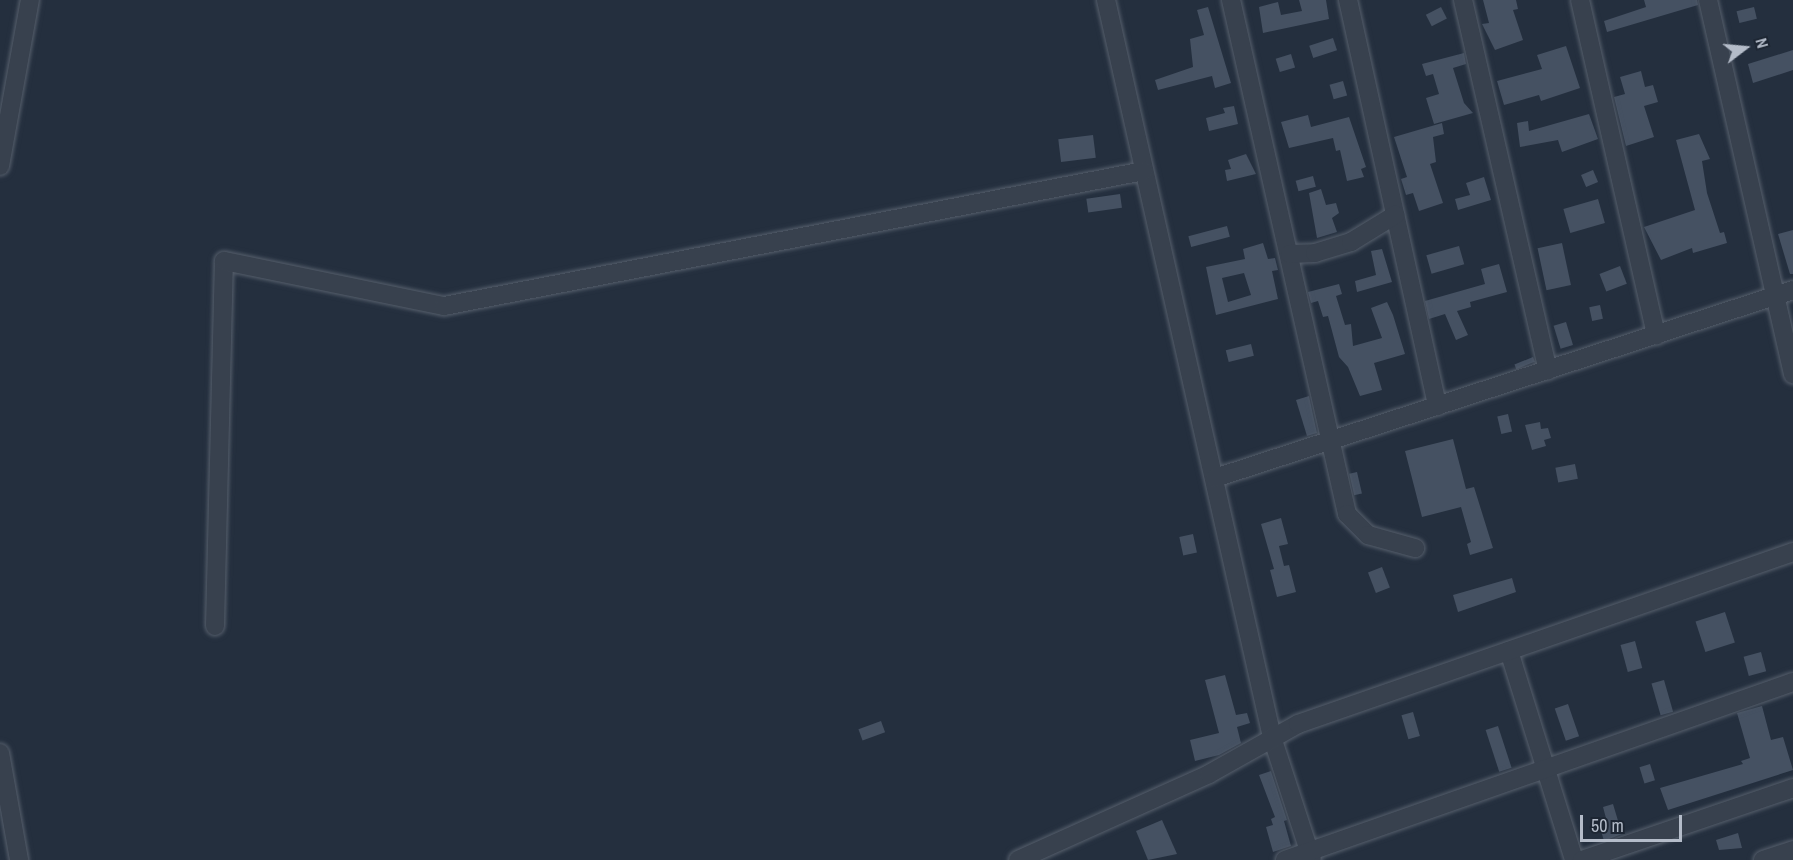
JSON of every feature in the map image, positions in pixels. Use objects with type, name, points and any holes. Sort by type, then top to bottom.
[{"type":"street","points":[[0,166],[30,0]]},
{"type":"street","points":[[1106,0],[1272,737],[1310,855]]},
{"type":"street","points":[[1231,0],[1333,440],[1347,514],[1368,535],[1415,548]]},
{"type":"street","points":[[1348,0],[1437,406]]},
{"type":"street","points":[[1463,0],[1548,370]]},
{"type":"street","points":[[1580,0],[1656,335]]},
{"type":"street","points":[[1708,0],[1793,374]]},
{"type":"street","points":[[215,626],[224,261],[444,306],[1144,171]]},
{"type":"street","points":[[1290,254],[1316,253],[1351,243],[1395,215]]},
{"type":"street","points":[[1215,478],[1793,290]]},
{"type":"street","points":[[1018,860],[1209,774],[1298,724],[1793,552]]},
{"type":"street","points":[[1509,651],[1574,860]]},
{"type":"street","points":[[1285,860],[1310,855],[1547,768],[1793,682]]},
{"type":"street","points":[[0,753],[19,860]]},
{"type":"street","points":[[1582,860],[1793,788]]},
{"type":"street","points":[[1763,860],[1793,850]]},
{"type":"building","points":[[1299,0],[1326,0],[1329,19],[1263,33],[1259,7],[1278,2],[1281,15],[1302,11]]},
{"type":"building","points":[[1483,0],[1516,0],[1518,9],[1513,10],[1523,40],[1495,50],[1482,24],[1489,23]]},
{"type":"building","points":[[1644,0],[1697,0],[1698,5],[1607,32],[1604,21],[1646,7]]},
{"type":"building","points":[[1208,7],[1231,83],[1215,88],[1212,76],[1158,90],[1155,80],[1193,67],[1190,39],[1204,35],[1197,10]]},
{"type":"building","points":[[1441,7],[1447,19],[1432,26],[1426,15]]},
{"type":"building","points":[[1754,7],[1757,19],[1739,23],[1737,11]]},
{"type":"building","points":[[1333,38],[1337,50],[1313,58],[1309,46]]},
{"type":"building","points":[[1566,46],[1580,88],[1541,101],[1539,95],[1504,105],[1497,81],[1542,69],[1537,55]]},
{"type":"building","points":[[1793,50],[1793,70],[1753,83],[1748,64]]},
{"type":"building","points":[[1464,53],[1466,64],[1453,68],[1464,103],[1473,113],[1434,124],[1426,98],[1439,94],[1433,74],[1426,76],[1422,64]]},
{"type":"building","points":[[1291,54],[1295,67],[1280,72],[1276,59]]},
{"type":"building","points":[[1641,71],[1645,87],[1653,85],[1658,102],[1644,106],[1654,137],[1626,146],[1614,97],[1625,94],[1620,77]]},
{"type":"building","points":[[1343,81],[1347,95],[1334,99],[1330,85]]},
{"type":"building","points":[[1234,106],[1238,124],[1209,131],[1206,118],[1225,113],[1223,108]]},
{"type":"building","points":[[1589,114],[1598,139],[1562,152],[1558,140],[1520,147],[1517,123],[1528,121],[1529,131]]},
{"type":"building","points":[[1308,115],[1311,127],[1349,117],[1366,167],[1361,169],[1364,177],[1347,181],[1340,150],[1336,151],[1333,138],[1289,148],[1281,122]]},
{"type":"building","points":[[1442,123],[1444,134],[1433,137],[1436,162],[1430,164],[1443,203],[1419,211],[1413,193],[1406,195],[1401,179],[1407,177],[1394,137]]},
{"type":"building","points":[[1699,134],[1710,159],[1702,161],[1707,193],[1720,233],[1724,232],[1727,243],[1693,253],[1692,248],[1661,260],[1644,227],[1695,210],[1676,140]]},
{"type":"building","points":[[1093,135],[1096,158],[1061,162],[1058,139]]},
{"type":"building","points":[[1246,154],[1256,174],[1227,181],[1225,170],[1231,169],[1228,160]]},
{"type":"building","points":[[1593,170],[1598,182],[1586,187],[1581,175]]},
{"type":"building","points":[[1313,176],[1316,187],[1298,191],[1296,181]]},
{"type":"building","points":[[1484,177],[1491,200],[1458,210],[1455,199],[1470,195],[1466,183]]},
{"type":"building","points":[[1321,189],[1326,205],[1336,203],[1339,213],[1332,218],[1337,232],[1317,238],[1309,193]]},
{"type":"building","points":[[1120,194],[1122,208],[1088,213],[1086,199]]},
{"type":"building","points":[[1598,199],[1605,223],[1570,233],[1563,209]]},
{"type":"building","points":[[1227,226],[1230,237],[1191,247],[1188,236]]},
{"type":"building","points":[[1793,230],[1793,274],[1790,274],[1778,234]]},
{"type":"building","points":[[1263,243],[1268,259],[1275,258],[1278,270],[1272,271],[1278,299],[1216,315],[1206,267],[1245,259],[1243,249]],"holes":[[[1244,273],[1251,295],[1228,302],[1222,278]]]},
{"type":"building","points":[[1562,243],[1571,285],[1546,290],[1538,248]]},
{"type":"building","points":[[1459,246],[1464,264],[1432,274],[1426,255]]},
{"type":"building","points":[[1382,249],[1392,282],[1357,292],[1355,281],[1376,275],[1371,251]]},
{"type":"building","points":[[1499,264],[1507,292],[1470,302],[1471,307],[1457,311],[1468,335],[1456,340],[1445,314],[1429,319],[1425,301],[1485,284],[1481,269]]},
{"type":"building","points":[[1620,266],[1627,284],[1606,292],[1599,274]]},
{"type":"building","points":[[1339,284],[1342,294],[1336,296],[1345,325],[1351,324],[1353,346],[1382,338],[1371,308],[1387,302],[1393,315],[1405,354],[1374,363],[1382,390],[1360,396],[1348,367],[1339,357],[1328,316],[1323,317],[1318,301],[1311,303],[1308,292]]},
{"type":"building","points":[[1600,305],[1603,319],[1592,321],[1589,307]]},
{"type":"building","points":[[1566,322],[1573,345],[1561,349],[1554,326]]},
{"type":"building","points":[[1251,344],[1254,356],[1229,362],[1226,350]]},
{"type":"building","points":[[1533,357],[1535,362],[1516,369],[1514,364]]},
{"type":"building","points":[[1309,396],[1317,433],[1307,436],[1296,400]]},
{"type":"building","points":[[1508,414],[1512,432],[1501,434],[1497,416]]},
{"type":"building","points":[[1540,422],[1541,429],[1548,428],[1551,438],[1544,440],[1546,446],[1532,450],[1525,425]]},
{"type":"building","points":[[1453,439],[1466,489],[1474,487],[1493,548],[1470,555],[1467,544],[1471,542],[1461,507],[1422,517],[1405,451]]},
{"type":"building","points":[[1575,464],[1578,479],[1558,483],[1555,468]]},
{"type":"building","points":[[1357,472],[1362,493],[1354,495],[1349,474]]},
{"type":"building","points":[[1281,518],[1288,544],[1279,546],[1284,566],[1289,565],[1296,592],[1277,597],[1270,570],[1274,569],[1261,524]]},
{"type":"building","points":[[1193,534],[1197,553],[1183,555],[1179,537]]},
{"type":"building","points":[[1382,567],[1390,588],[1376,593],[1368,572]]},
{"type":"building","points":[[1512,578],[1516,592],[1458,612],[1453,595]]},
{"type":"building","points":[[1725,612],[1735,642],[1705,652],[1696,622]]},
{"type":"building","points":[[1635,641],[1642,668],[1628,672],[1621,645]]},
{"type":"building","points":[[1761,652],[1766,671],[1749,676],[1744,657]]},
{"type":"building","points":[[1225,675],[1236,715],[1247,713],[1250,723],[1237,727],[1241,743],[1219,755],[1195,761],[1190,740],[1219,733],[1205,680]]},
{"type":"building","points":[[1664,680],[1673,712],[1661,715],[1652,684]]},
{"type":"building","points":[[1568,704],[1579,736],[1566,741],[1555,709]]},
{"type":"building","points":[[1762,706],[1771,740],[1783,737],[1793,770],[1668,810],[1660,788],[1743,764],[1741,761],[1750,758],[1737,713]]},
{"type":"building","points":[[1413,712],[1420,736],[1408,739],[1401,715]]},
{"type":"building","points":[[881,721],[885,732],[863,740],[858,729]]},
{"type":"building","points":[[1498,726],[1512,768],[1499,772],[1486,730]]},
{"type":"building","points":[[1650,764],[1655,780],[1644,783],[1639,767]]},
{"type":"building","points":[[1271,771],[1287,820],[1284,821],[1291,846],[1273,852],[1266,827],[1273,825],[1271,819],[1275,817],[1259,775]]},
{"type":"building","points":[[1613,804],[1622,834],[1604,841],[1599,824],[1607,822],[1603,807]]},
{"type":"building","points":[[1162,820],[1177,854],[1148,860],[1136,831]]},
{"type":"building","points":[[1738,833],[1742,848],[1719,850],[1716,840]]}]
